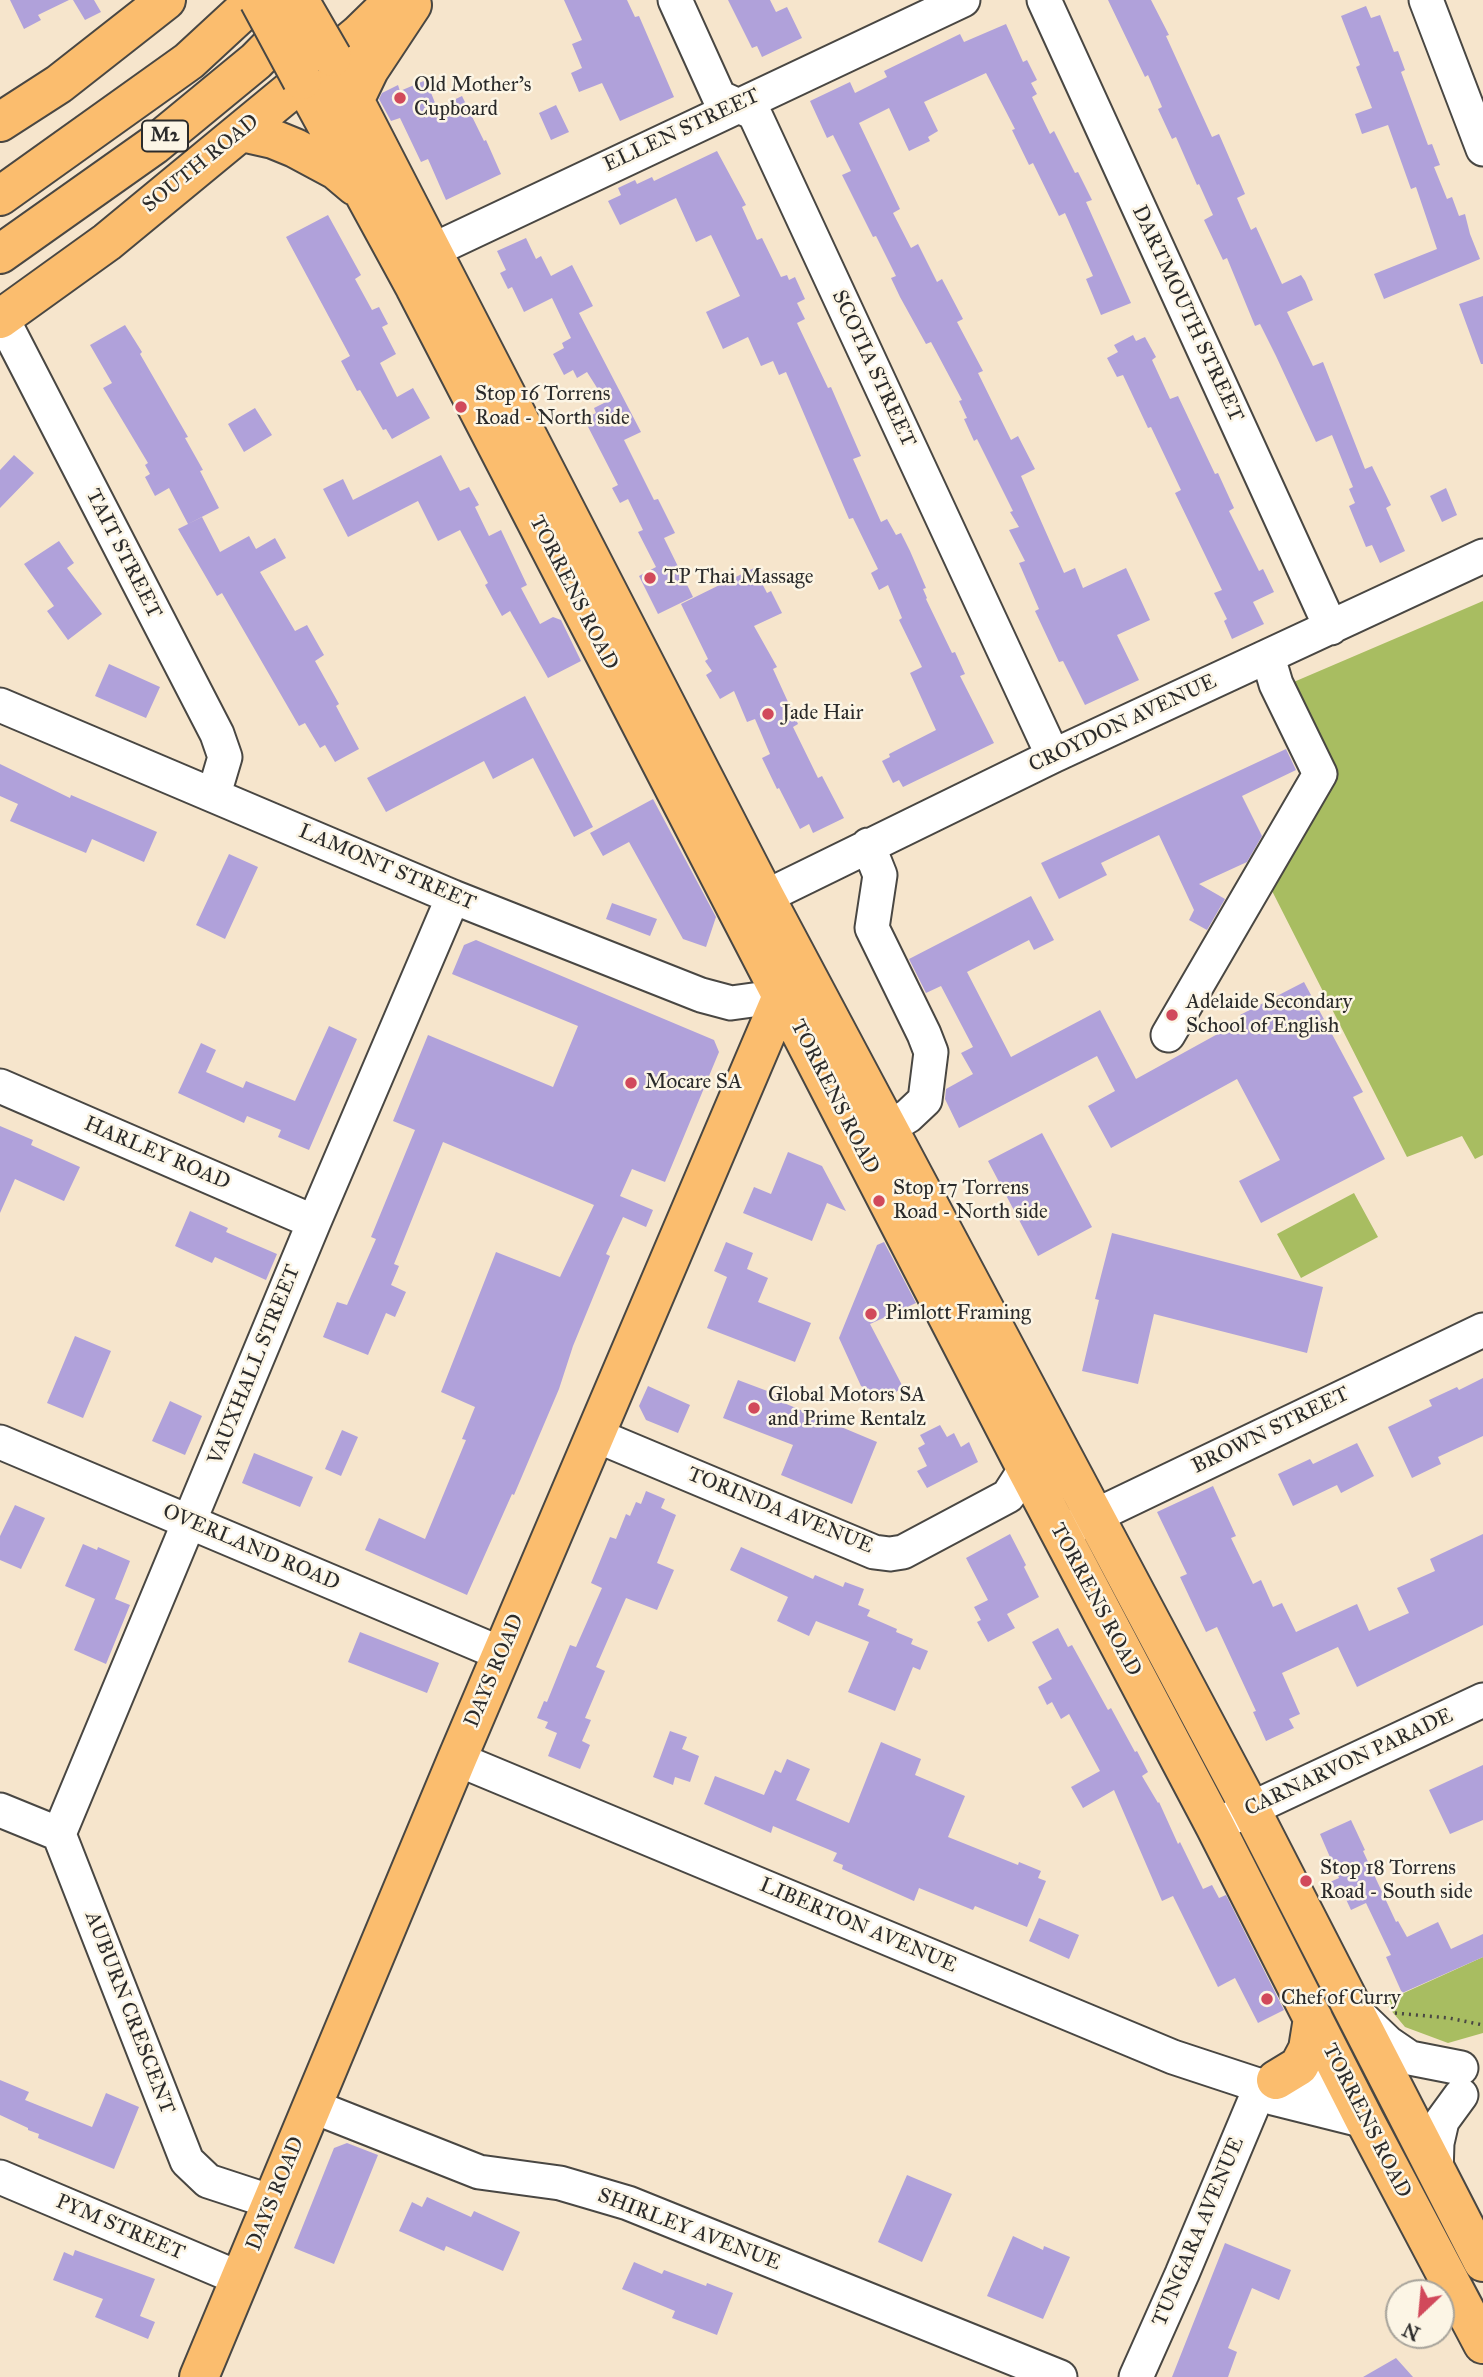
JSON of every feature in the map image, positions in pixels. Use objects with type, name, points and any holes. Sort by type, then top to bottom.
[{"type":"main road","name":"TORRENS ROAD","points":[[257,0],[317,69],[354,101],[417,258],[796,989],[1017,1482],[1060,1533],[1483,2344]]},
{"type":"main road","name":"M2","points":[[0,196],[189,61],[257,0]]},
{"type":"main road","name":"TORRENS ROAD","points":[[299,0],[317,69],[364,194],[417,258],[765,897],[796,989],[888,1128],[1251,1810],[1483,2262]]},
{"type":"main road","name":"M2","points":[[0,254],[154,145],[256,61],[315,0]]},
{"type":"main road","name":"SOUTH ROAD","points":[[1,318],[107,242],[317,69],[394,0]]},
{"type":"main road","points":[[354,101],[369,70],[415,0]]},
{"type":"main road","points":[[0,122],[59,84],[161,2]]},
{"type":"main road","points":[[242,132],[273,139],[320,160],[364,194]]},
{"type":"main road","name":"DAYS ROAD","points":[[206,2375],[272,2202],[457,1759],[595,1435],[796,989]]},
{"type":"main road","points":[[1269,2083],[1299,2066],[1308,2049],[1313,2018]]},
{"type":"main road","points":[[1348,2086],[1390,2079]]},
{"type":"main road","points":[[1365,2121],[1408,2113]]},
{"type":"street","name":"SCOTIA STREET","points":[[675,0],[719,97],[754,113],[1053,756]]},
{"type":"street","name":"ELLEN STREET","points":[[417,258],[963,0]]},
{"type":"street","name":"DARTMOUTH STREET","points":[[1044,0],[1331,628]]},
{"type":"street","points":[[1426,0],[1483,149]]},
{"type":"street","name":"TAIT STREET","points":[[1,318],[217,734],[225,757],[214,794]]},
{"type":"street","name":"CROYDON AVENUE","points":[[765,897],[1053,756],[1483,556]]},
{"type":"street","points":[[1168,1035],[1320,774],[1276,684],[1268,657]]},
{"type":"street","name":"LAMONT STREET","points":[[0,705],[453,897],[701,995],[731,1003],[796,989]]},
{"type":"street","points":[[869,845],[880,875],[872,928],[925,1034],[931,1052],[925,1100],[908,1116],[888,1128]]},
{"type":"street","name":"VAUXHALL STREET","points":[[59,1834],[314,1222],[453,897]]},
{"type":"street","name":"HARLEY ROAD","points":[[0,1086],[314,1222]]},
{"type":"street","name":"BROWN STREET","points":[[1060,1533],[1483,1329]]},
{"type":"street","name":"TORINDA AVENUE","points":[[595,1435],[874,1552],[890,1554],[903,1552],[1017,1482]]},
{"type":"street","name":"OVERLAND ROAD","points":[[0,1442],[502,1654]]},
{"type":"street","name":"CARNARVON PARADE","points":[[1215,1826],[1483,1700]]},
{"type":"street","name":"LIBERTON AVENUE","points":[[457,1759],[1172,2057],[1269,2083],[1348,2086]]},
{"type":"street","points":[[0,1810],[59,1834]]},
{"type":"street","name":"AUBURN CRESCENT","points":[[59,1834],[187,2161],[208,2181],[272,2202]]},
{"type":"street","points":[[1354,2010],[1388,2043],[1410,2058],[1472,2076]]},
{"type":"street","points":[[1390,2079],[1472,2076]]},
{"type":"street","points":[[1408,2113],[1472,2076]]},
{"type":"street","points":[[1436,2174],[1437,2143],[1442,2121],[1472,2076]]},
{"type":"street","name":"LIBERTON AVENUE","points":[[1269,2083],[1273,2098],[1365,2121]]},
{"type":"street","name":"TUNGARA AVENUE","points":[[1136,2377],[1269,2083]]},
{"type":"street","name":"SHIRLEY AVENUE","points":[[312,2106],[479,2172],[559,2183],[628,2203],[1060,2377]]},
{"type":"street","name":"PYM STREET","points":[[0,2177],[241,2279]]},
{"type":"path","points":[[1394,2013],[1449,2018],[1483,2025]]},
{"type":"green space","points":[[1483,601],[1483,1155],[1475,1159],[1462,1136],[1407,1157],[1269,885],[1330,782],[1289,684]]},
{"type":"green space","points":[[1354,1193],[1378,1237],[1301,1278],[1277,1234]]},
{"type":"green space","points":[[1483,1957],[1483,2033],[1448,2043],[1405,2027],[1384,2002]]},
{"type":"building","points":[[10,0],[69,0],[38,15],[41,20],[24,29]]},
{"type":"building","points":[[73,0],[94,0],[101,12],[85,20]]},
{"type":"building","points":[[564,0],[627,0],[635,17],[639,16],[674,97],[620,121],[602,83],[579,92],[571,73],[582,68],[572,44],[582,40]]},
{"type":"building","points":[[728,0],[770,0],[776,12],[787,7],[802,38],[762,57],[757,46],[752,48]]},
{"type":"building","points":[[1108,0],[1151,0],[1169,35],[1166,36],[1212,137],[1219,134],[1245,194],[1237,198],[1251,230],[1256,227],[1282,284],[1301,275],[1305,281],[1313,300],[1287,312],[1313,366],[1323,362],[1365,469],[1372,466],[1391,505],[1386,508],[1405,551],[1380,563],[1372,545],[1366,547],[1349,506],[1355,503],[1349,489],[1353,487],[1332,435],[1316,442],[1260,324],[1255,326],[1227,258],[1223,260],[1204,220],[1213,215],[1176,137],[1172,139],[1158,109],[1162,107],[1148,75],[1145,77]]},
{"type":"building","points":[[1366,6],[1371,18],[1380,15],[1394,52],[1398,51],[1405,70],[1401,72],[1428,145],[1432,144],[1440,165],[1434,167],[1447,199],[1452,197],[1459,216],[1465,214],[1480,259],[1384,299],[1374,274],[1437,249],[1416,187],[1411,189],[1388,125],[1362,134],[1355,114],[1372,108],[1356,67],[1360,65],[1341,16]]},
{"type":"building","points":[[1006,24],[1023,62],[1027,60],[1037,80],[1031,83],[1037,94],[1032,97],[1050,134],[1054,131],[1092,200],[1086,202],[1131,303],[1101,315],[1086,279],[1093,276],[1065,213],[1059,216],[1033,163],[1029,165],[1012,130],[1015,129],[986,73],[924,102],[938,131],[928,137],[930,141],[909,151],[889,108],[859,123],[900,209],[893,213],[911,248],[918,244],[937,282],[942,279],[963,319],[957,322],[983,371],[978,373],[1011,440],[1018,436],[1035,469],[1021,476],[1064,573],[1075,568],[1083,588],[1126,568],[1150,620],[1117,635],[1139,680],[1085,705],[1063,661],[1059,662],[1035,611],[1039,609],[1019,563],[1025,561],[1009,530],[1019,527],[1010,512],[1013,511],[977,439],[974,441],[964,419],[967,418],[959,401],[962,400],[931,342],[926,344],[900,297],[891,278],[896,276],[842,175],[851,171],[833,135],[827,138],[810,101],[850,82],[855,93],[887,77],[884,71],[960,34],[964,42]]},
{"type":"building","points":[[426,80],[437,108],[462,96],[501,174],[446,200],[428,159],[421,162],[400,118],[391,121],[379,99],[382,93],[398,85],[400,91]]},
{"type":"building","points":[[556,105],[569,132],[551,140],[539,113]]},
{"type":"building","points":[[717,151],[746,205],[742,207],[757,240],[762,238],[781,277],[787,275],[789,280],[795,277],[805,299],[797,303],[805,319],[797,323],[828,388],[831,387],[861,456],[853,459],[881,522],[887,519],[896,535],[901,533],[910,551],[926,588],[923,589],[926,599],[952,653],[955,652],[965,674],[960,676],[994,743],[903,787],[899,780],[893,783],[882,761],[890,757],[889,754],[936,730],[910,673],[922,667],[899,620],[902,618],[888,585],[879,590],[871,573],[878,569],[853,518],[849,519],[786,372],[779,375],[773,361],[761,366],[748,337],[723,349],[706,312],[740,296],[711,235],[696,242],[676,198],[620,225],[608,201],[621,195],[618,188],[635,180],[637,184],[652,177],[654,181]]},
{"type":"building","points":[[328,215],[361,275],[355,279],[372,310],[379,307],[388,324],[382,327],[396,354],[380,363],[397,397],[413,388],[430,418],[392,439],[386,429],[383,430],[360,390],[357,391],[341,361],[350,356],[286,237]]},
{"type":"building","points":[[526,238],[536,259],[541,256],[551,276],[572,265],[593,306],[579,313],[641,432],[624,440],[654,500],[658,499],[675,533],[664,538],[693,597],[658,614],[639,576],[656,567],[638,532],[643,530],[628,499],[620,503],[612,488],[618,485],[584,419],[596,413],[594,408],[606,402],[587,372],[577,378],[573,370],[564,375],[553,354],[564,348],[562,343],[571,338],[552,298],[524,312],[512,287],[508,289],[500,273],[506,270],[497,251]]},
{"type":"building","points":[[1483,296],[1483,364],[1481,364],[1459,304]]},
{"type":"building","points":[[125,325],[188,437],[185,438],[203,470],[200,471],[219,508],[188,524],[169,488],[155,496],[145,477],[150,474],[145,465],[148,463],[103,388],[112,383],[90,345]]},
{"type":"building","points":[[1133,335],[1136,341],[1145,337],[1156,357],[1152,360],[1170,399],[1178,396],[1234,508],[1229,511],[1259,571],[1263,569],[1274,592],[1253,602],[1264,624],[1232,639],[1224,621],[1227,619],[1214,593],[1222,590],[1175,493],[1181,490],[1123,375],[1117,377],[1107,358],[1118,352],[1114,345]]},
{"type":"building","points":[[255,408],[272,435],[244,452],[228,424]]},
{"type":"building","points":[[14,455],[34,473],[0,508],[0,470]]},
{"type":"building","points":[[441,455],[460,491],[469,487],[479,505],[475,507],[489,536],[501,530],[527,585],[521,588],[540,624],[553,617],[561,620],[581,661],[548,678],[510,611],[502,616],[460,530],[438,541],[418,501],[348,537],[323,489],[343,479],[353,500]]},
{"type":"building","points":[[1446,488],[1457,515],[1442,522],[1430,496]]},
{"type":"building","points":[[202,517],[220,552],[249,536],[256,549],[275,538],[286,558],[260,572],[295,631],[307,625],[324,655],[315,661],[339,704],[336,706],[359,749],[335,762],[325,745],[320,748],[305,723],[299,726],[222,593],[217,596],[178,529]]},
{"type":"building","points":[[59,541],[74,563],[67,568],[102,614],[68,640],[47,611],[54,606],[24,564]]},
{"type":"building","points":[[754,568],[767,593],[771,591],[782,613],[754,626],[777,667],[773,669],[798,724],[793,727],[818,778],[822,776],[844,818],[813,833],[809,824],[800,829],[779,788],[777,789],[762,758],[770,754],[755,719],[747,722],[734,691],[720,699],[706,675],[712,671],[705,661],[708,659],[681,604]]},
{"type":"building","points":[[109,664],[160,687],[146,718],[95,696]]},
{"type":"building","points":[[525,696],[593,827],[574,837],[533,758],[493,779],[484,761],[386,812],[367,778]]},
{"type":"building","points":[[1286,749],[1296,770],[1242,796],[1262,836],[1247,862],[1199,884],[1225,899],[1207,930],[1189,920],[1194,910],[1159,835],[1101,863],[1107,875],[1059,899],[1041,863]]},
{"type":"building","points":[[0,764],[70,798],[71,795],[157,832],[144,862],[92,839],[86,853],[10,821],[18,804],[0,796]]},
{"type":"building","points":[[653,799],[716,917],[706,947],[683,939],[629,842],[603,856],[590,833]]},
{"type":"building","points":[[229,854],[258,867],[225,939],[196,925]]},
{"type":"building","points":[[1031,896],[1054,940],[1034,950],[1029,940],[967,972],[1011,1057],[1100,1010],[1136,1079],[1243,1020],[1240,1015],[1304,982],[1363,1092],[1353,1097],[1385,1159],[1261,1223],[1239,1181],[1280,1160],[1237,1079],[1111,1148],[1088,1106],[1115,1091],[1097,1056],[959,1128],[945,1099],[946,1089],[973,1074],[961,1053],[973,1047],[941,986],[926,993],[909,959]]},
{"type":"building","points":[[612,903],[657,919],[650,936],[606,919]]},
{"type":"building","points":[[476,940],[714,1040],[719,1052],[665,1182],[632,1169],[620,1196],[653,1210],[646,1227],[623,1217],[606,1254],[610,1256],[573,1346],[559,1389],[514,1495],[512,1494],[467,1595],[365,1550],[379,1518],[425,1539],[466,1440],[462,1439],[475,1407],[441,1392],[496,1252],[560,1277],[594,1205],[443,1142],[394,1264],[399,1266],[391,1285],[406,1292],[395,1317],[386,1313],[368,1355],[323,1337],[337,1302],[347,1305],[376,1239],[371,1237],[415,1130],[393,1121],[428,1035],[553,1087],[578,1026],[452,974],[464,945]]},
{"type":"building","points":[[329,1026],[357,1039],[309,1150],[278,1137],[281,1130],[247,1116],[244,1123],[178,1093],[201,1043],[216,1050],[206,1072],[243,1088],[246,1081],[295,1101]]},
{"type":"building","points":[[0,1126],[33,1140],[31,1145],[80,1167],[64,1201],[15,1179],[0,1213]]},
{"type":"building","points":[[1042,1133],[1092,1227],[1038,1256],[988,1161]]},
{"type":"building","points":[[788,1152],[822,1166],[846,1211],[827,1203],[812,1241],[743,1213],[754,1187],[771,1194]]},
{"type":"building","points":[[190,1211],[228,1228],[226,1232],[277,1254],[266,1280],[215,1257],[212,1263],[175,1246]]},
{"type":"building","points":[[1112,1233],[1323,1287],[1307,1353],[1154,1314],[1138,1384],[1082,1371],[1099,1300],[1095,1299]]},
{"type":"building","points":[[726,1242],[753,1253],[747,1269],[768,1278],[758,1302],[811,1323],[795,1362],[707,1328],[727,1277],[714,1271]]},
{"type":"building","name":"Pimlott Framing","points":[[884,1242],[916,1303],[870,1324],[903,1387],[886,1399],[861,1386],[839,1338],[877,1245]]},
{"type":"building","points":[[75,1336],[111,1351],[83,1418],[47,1403]]},
{"type":"building","points":[[1483,1378],[1483,1436],[1438,1457],[1441,1464],[1412,1478],[1388,1427],[1432,1406],[1429,1400]]},
{"type":"building","points":[[738,1380],[786,1398],[784,1403],[877,1442],[852,1504],[781,1475],[793,1445],[723,1418]]},
{"type":"building","points":[[648,1386],[690,1405],[678,1433],[646,1420],[639,1406]]},
{"type":"building","points":[[170,1401],[202,1416],[185,1455],[152,1441]]},
{"type":"building","points":[[940,1425],[947,1437],[954,1433],[961,1447],[969,1442],[978,1462],[927,1488],[917,1471],[927,1466],[918,1448],[925,1444],[920,1435]]},
{"type":"building","points":[[342,1430],[358,1437],[341,1476],[325,1469]]},
{"type":"building","points":[[1357,1443],[1374,1476],[1341,1493],[1337,1485],[1293,1506],[1278,1474],[1310,1459],[1313,1464]]},
{"type":"building","points":[[254,1453],[313,1477],[300,1507],[242,1483]]},
{"type":"building","points":[[1213,1486],[1236,1536],[1231,1538],[1253,1584],[1261,1580],[1273,1607],[1282,1603],[1296,1632],[1357,1604],[1369,1631],[1409,1613],[1397,1588],[1435,1571],[1430,1559],[1483,1534],[1483,1625],[1357,1687],[1338,1647],[1282,1673],[1300,1714],[1289,1719],[1294,1728],[1266,1741],[1253,1712],[1256,1711],[1217,1627],[1206,1632],[1180,1577],[1187,1574],[1157,1512]]},
{"type":"building","points":[[646,1491],[665,1499],[661,1508],[676,1515],[657,1563],[674,1570],[657,1610],[626,1598],[596,1667],[605,1671],[585,1718],[591,1720],[582,1741],[590,1745],[580,1769],[548,1756],[557,1733],[545,1728],[548,1722],[537,1718],[544,1701],[547,1702],[570,1645],[576,1647],[602,1588],[591,1583],[610,1537],[616,1539],[626,1514],[630,1516],[636,1502],[641,1504]]},
{"type":"building","points":[[15,1505],[45,1518],[21,1569],[0,1560],[0,1536]]},
{"type":"building","points":[[1010,1534],[1039,1597],[1007,1614],[1015,1628],[988,1642],[977,1622],[981,1620],[974,1607],[988,1600],[966,1558]]},
{"type":"building","points":[[83,1544],[97,1550],[98,1547],[130,1561],[115,1599],[130,1605],[106,1664],[74,1650],[95,1599],[65,1586]]},
{"type":"building","points":[[741,1547],[813,1579],[815,1575],[843,1587],[845,1582],[864,1589],[858,1605],[870,1610],[867,1616],[897,1629],[896,1632],[913,1639],[911,1644],[928,1651],[920,1670],[913,1667],[895,1711],[848,1692],[869,1642],[816,1621],[809,1636],[777,1621],[788,1597],[730,1570]]},
{"type":"building","points":[[1058,1628],[1068,1647],[1072,1645],[1108,1710],[1111,1708],[1135,1752],[1137,1751],[1148,1772],[1142,1776],[1159,1802],[1203,1889],[1212,1885],[1219,1898],[1226,1895],[1284,2010],[1258,2023],[1235,1978],[1218,1987],[1173,1896],[1162,1901],[1114,1790],[1083,1808],[1071,1787],[1100,1771],[1069,1714],[1061,1719],[1052,1702],[1047,1705],[1038,1687],[1052,1679],[1032,1642]]},
{"type":"building","points":[[360,1632],[439,1663],[427,1693],[348,1662]]},
{"type":"building","points":[[670,1731],[687,1737],[682,1749],[699,1756],[690,1782],[675,1777],[673,1785],[653,1777]]},
{"type":"building","points":[[881,1742],[921,1759],[915,1775],[965,1796],[948,1837],[1018,1865],[1019,1862],[1041,1871],[1038,1878],[1046,1881],[1027,1927],[975,1906],[973,1910],[919,1888],[914,1901],[842,1869],[843,1865],[833,1861],[837,1853],[773,1826],[771,1833],[704,1804],[715,1776],[764,1795],[775,1770],[781,1773],[787,1759],[810,1769],[796,1800],[849,1823]]},
{"type":"building","points":[[1483,1765],[1483,1820],[1450,1834],[1429,1790]]},
{"type":"building","points":[[1351,1820],[1396,1922],[1398,1921],[1407,1937],[1438,1922],[1451,1949],[1483,1934],[1483,1957],[1402,1993],[1386,1957],[1391,1955],[1366,1903],[1351,1910],[1344,1895],[1338,1898],[1330,1882],[1339,1878],[1320,1834]]},
{"type":"building","points":[[1039,1918],[1079,1935],[1069,1959],[1029,1941]]},
{"type":"building","points":[[0,2080],[29,2092],[25,2100],[92,2127],[106,2093],[139,2107],[114,2169],[38,2138],[39,2134],[0,2115]]},
{"type":"building","points":[[347,2143],[378,2155],[334,2264],[294,2248],[334,2148]]},
{"type":"building","points":[[907,2175],[952,2194],[922,2262],[878,2242]]},
{"type":"building","points":[[427,2197],[471,2217],[474,2211],[520,2232],[503,2271],[446,2246],[444,2251],[399,2231],[412,2202],[422,2207]]},
{"type":"building","points":[[1013,2236],[1043,2250],[1044,2246],[1070,2257],[1043,2319],[987,2296]]},
{"type":"building","points":[[1225,2243],[1291,2270],[1279,2300],[1252,2288],[1228,2348],[1237,2352],[1228,2377],[1172,2377]]},
{"type":"building","points":[[75,2250],[155,2279],[140,2316],[155,2322],[148,2339],[95,2317],[103,2299],[53,2280],[64,2252],[73,2256]]},
{"type":"building","points":[[634,2262],[662,2274],[664,2270],[733,2293],[717,2335],[672,2318],[675,2311],[622,2289]]},
{"type":"building","points":[[1396,2358],[1413,2377],[1363,2377]]},
{"type":"place","name":"Old Mother's Cupboard","points":[[400,98]]},
{"type":"place","name":"Stop 16 Torrens Road - North side","points":[[461,407]]},
{"type":"place","name":"TP Thai Massage","points":[[650,578]]},
{"type":"place","name":"Jade Hair","points":[[768,714]]},
{"type":"place","name":"Adelaide Secondary School of English","points":[[1172,1015]]},
{"type":"place","name":"Mocare SA","points":[[631,1083]]},
{"type":"place","name":"Stop 17 Torrens Road - North side","points":[[879,1201]]},
{"type":"place","name":"Pimlott Framing","points":[[871,1314]]},
{"type":"place","name":"Global Motors SA and Prime Rentalz","points":[[754,1408]]},
{"type":"place","name":"Stop 18 Torrens Road - South side","points":[[1306,1881]]},
{"type":"place","name":"Chef of Curry","points":[[1267,1999]]}]
